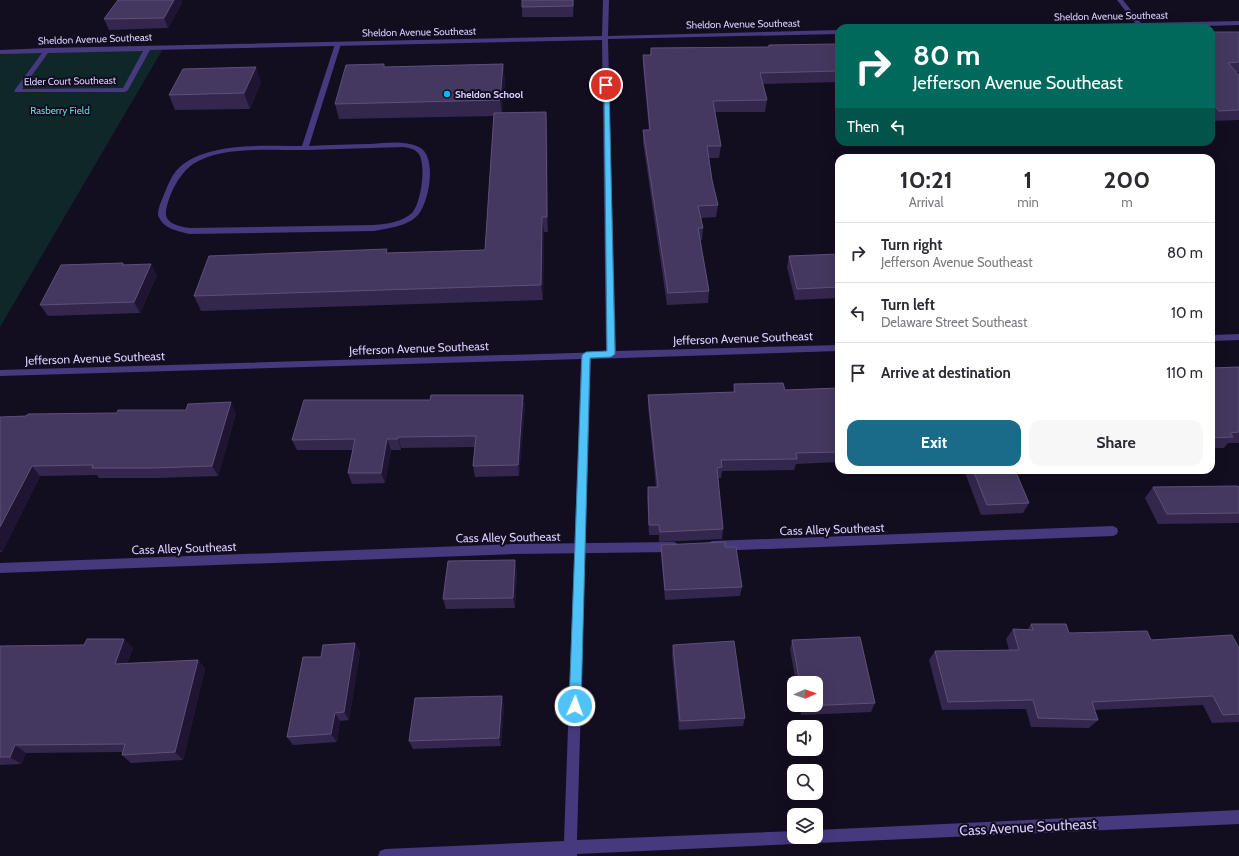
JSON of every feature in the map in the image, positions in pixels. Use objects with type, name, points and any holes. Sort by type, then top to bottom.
[{"type":"street","points":[[606,0],[605,38],[611,354]]},
{"type":"street","points":[[1120,0],[1138,24]]},
{"type":"street","name":"Sheldon Avenue Southeast","points":[[1206,24],[1239,23]]},
{"type":"street","name":"Sheldon Avenue Southeast","points":[[0,52],[835,32]]},
{"type":"street","points":[[306,148],[338,44]]},
{"type":"street","name":"Elder Court Southeast","points":[[46,50],[17,92],[125,90],[148,48]]},
{"type":"street","points":[[404,145],[417,148],[424,155],[427,164],[422,202],[415,214],[389,226],[374,228],[190,231],[170,225],[164,219],[162,212],[178,173],[186,165],[197,159],[222,152],[306,148],[404,145]]},
{"type":"street","points":[[1215,338],[1239,337]]},
{"type":"street","name":"Jefferson Avenue Southeast","points":[[0,373],[835,348]]},
{"type":"street","points":[[570,852],[586,355]]},
{"type":"street","name":"Cass Alley Southeast","points":[[701,546],[1113,531]]},
{"type":"street","name":"Cass Alley Southeast","points":[[0,568],[507,549],[638,549],[685,547]]},
{"type":"street","name":"Cass Avenue Southeast","points":[[823,837],[1239,817]]},
{"type":"street","points":[[385,856],[570,852],[787,839]]},
{"type":"green space","name":"Rasberry Field","points":[[164,47],[0,327],[0,52]]},
{"type":"building","points":[[118,0],[174,0],[164,18],[104,19]]},
{"type":"building","points":[[522,0],[573,0],[573,6],[522,7]]},
{"type":"building","points":[[1215,32],[1239,32],[1239,62],[1228,63],[1239,75],[1239,110],[1219,111],[1215,106]]},
{"type":"building","points":[[835,44],[835,71],[760,73],[767,100],[713,101],[721,146],[707,146],[712,180],[718,205],[698,206],[703,228],[698,228],[709,291],[668,293],[643,130],[650,130],[643,55],[651,55],[651,48],[769,47],[769,45]]},
{"type":"building","points":[[384,64],[384,67],[503,64],[500,100],[335,104],[346,65]]},
{"type":"building","points":[[256,67],[244,93],[169,95],[183,69]]},
{"type":"building","points":[[546,112],[547,217],[542,217],[541,285],[194,296],[209,256],[387,249],[386,253],[485,250],[494,113]]},
{"type":"building","points":[[835,254],[835,287],[797,289],[789,256]]},
{"type":"building","points":[[123,263],[122,265],[151,264],[134,302],[40,305],[61,265]]},
{"type":"building","points":[[1239,367],[1239,432],[1230,433],[1233,437],[1215,438],[1215,368]]},
{"type":"building","points":[[783,383],[785,390],[835,388],[835,452],[796,453],[797,459],[721,460],[722,467],[717,468],[723,529],[660,532],[659,525],[649,525],[648,487],[658,487],[648,395],[735,392],[734,384]]},
{"type":"building","points":[[431,395],[523,395],[518,465],[473,466],[476,436],[398,437],[398,439],[387,439],[381,473],[348,473],[355,439],[292,440],[304,400],[430,400]]},
{"type":"building","points":[[231,402],[212,466],[92,468],[93,465],[32,466],[0,527],[0,417],[26,416],[28,414],[117,413],[118,410],[186,410],[188,404]]},
{"type":"building","points":[[975,474],[1017,474],[1029,503],[987,505]]},
{"type":"building","points":[[1238,486],[1239,513],[1167,514],[1153,487]]},
{"type":"building","points":[[725,542],[725,547],[736,547],[742,587],[665,590],[661,545]]},
{"type":"building","points":[[515,560],[513,598],[443,599],[448,561]]},
{"type":"building","points":[[1031,624],[1066,624],[1069,633],[1147,631],[1151,640],[1232,635],[1239,648],[1239,714],[1223,715],[1213,696],[1092,702],[1098,720],[1038,718],[1033,700],[948,702],[935,651],[1019,650],[1013,629],[1033,630]]},
{"type":"building","points":[[860,637],[875,703],[823,705],[823,676],[799,676],[792,640]]},
{"type":"building","points":[[87,639],[124,639],[115,664],[198,660],[175,752],[122,755],[125,744],[15,745],[10,757],[0,757],[0,646],[84,645]]},
{"type":"building","points":[[734,641],[745,718],[680,721],[673,645]]},
{"type":"building","points":[[355,643],[344,712],[335,713],[331,734],[287,737],[303,657],[321,657],[323,645]]},
{"type":"building","points":[[502,696],[499,738],[409,741],[415,698]]},
{"type":"place","name":"Sheldon School","points":[[447,94]]},
{"type":"route","points":[[575,706],[586,355],[611,354],[606,85]]}]
